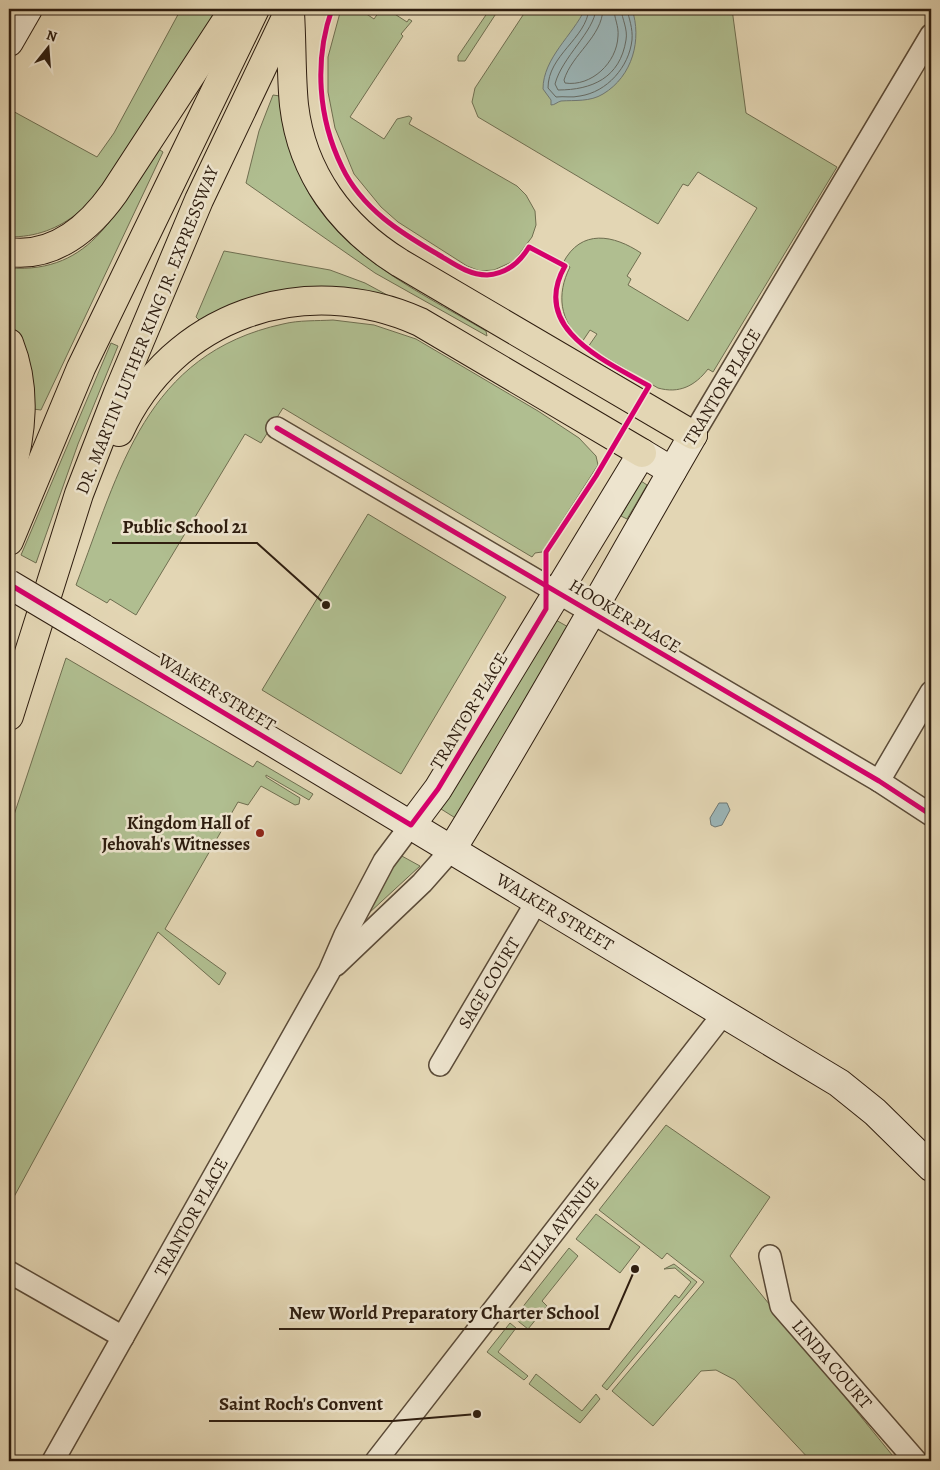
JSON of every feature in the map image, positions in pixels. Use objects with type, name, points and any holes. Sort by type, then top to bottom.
[{"type":"highway","points":[[9,252],[24,253],[57,245],[77,234],[94,220],[234,9]]},
{"type":"highway","name":"DR. MARTIN LUTHER KING JR. EXPRESSWAY","points":[[9,541],[85,360],[255,9]]},
{"type":"highway","points":[[290,9],[294,102],[303,145],[322,187],[352,226],[400,263],[693,435]]},
{"type":"highway","name":"DR. MARTIN LUTHER KING JR. EXPRESSWAY","points":[[9,716],[79,494],[171,265],[229,135],[290,9]]},
{"type":"highway","points":[[79,494],[108,457],[129,411],[145,386],[172,356],[196,338],[222,324],[268,307],[301,301],[334,301],[366,304],[414,319],[642,453]]},
{"type":"highway","points":[[9,343],[16,362],[21,403],[19,431],[9,479]]},
{"type":"main road","points":[[9,42],[28,9]]},
{"type":"main road","name":"TRANTOR PLACE","points":[[452,849],[592,613],[605,587],[693,435]]},
{"type":"main road","points":[[642,453],[672,471]]},
{"type":"main road","name":"TRANTOR PLACE","points":[[411,825],[438,789],[642,453]]},
{"type":"main road","name":"WALKER STREET","points":[[9,584],[839,1083],[876,1112],[931,1168]]},
{"type":"street","name":"TRANTOR PLACE","points":[[693,435],[931,35]]},
{"type":"street","name":"HOOKER PLACE","points":[[276,428],[879,781],[931,815]]},
{"type":"street","points":[[879,781],[931,692]]},
{"type":"street","name":"TRANTOR PLACE","points":[[53,1461],[329,972],[345,935],[384,861],[411,825]]},
{"type":"street","name":"TRANTOR PLACE","points":[[329,972],[422,883],[452,849]]},
{"type":"street","name":"SAGE COURT","points":[[440,1065],[537,901]]},
{"type":"street","name":"VILLA AVENUE","points":[[376,1461],[724,1013]]},
{"type":"street","name":"LINDA COURT","points":[[770,1256],[781,1306],[916,1461]]},
{"type":"street","points":[[9,1272],[123,1337]]},
{"type":"green space","points":[[181,9],[217,9],[195,48],[102,187],[79,212],[63,223],[37,234],[9,237],[9,109],[97,157],[114,133]]},
{"type":"green space","points":[[341,9],[363,9],[362,11],[374,19],[381,9],[387,9],[407,22],[409,19],[412,21],[401,34],[403,36],[350,117],[384,139],[397,119],[409,116],[412,118],[409,124],[517,186],[526,195],[535,211],[536,225],[532,237],[514,261],[494,270],[480,271],[467,266],[398,222],[381,207],[354,174],[335,128],[328,92],[328,57]]},
{"type":"green space","points":[[490,9],[499,9],[465,61],[458,61],[458,56]]},
{"type":"green space","points":[[527,9],[732,9],[746,113],[837,167],[713,372],[708,369],[698,380],[686,387],[673,390],[658,388],[588,347],[597,334],[590,330],[582,342],[569,325],[562,307],[563,287],[570,267],[563,263],[570,252],[579,244],[588,240],[609,239],[631,247],[641,253],[627,276],[631,279],[628,285],[688,321],[757,208],[698,172],[688,186],[683,184],[658,224],[478,117],[472,102],[475,88]]},
{"type":"green space","points":[[273,95],[280,96],[294,159],[307,190],[325,217],[347,241],[373,262],[400,281],[486,331],[487,336],[375,273],[246,183],[259,131]]},
{"type":"green space","points":[[157,148],[163,152],[41,410],[33,409],[18,341],[9,323],[9,268],[38,267],[62,260],[83,249],[100,233],[115,214]]},
{"type":"green space","points":[[224,251],[330,270],[365,283],[402,303],[201,322],[196,317]]},
{"type":"green space","points":[[333,320],[374,325],[416,339],[538,411],[579,438],[596,456],[598,465],[542,552],[535,553],[532,557],[283,408],[261,443],[245,434],[136,615],[110,599],[107,603],[76,585],[124,460],[144,423],[168,389],[199,361],[236,339],[283,324]]},
{"type":"green space","points":[[111,343],[118,346],[78,444],[36,563],[21,555]]},
{"type":"green space","points":[[641,481],[647,485],[627,519],[621,516]]},
{"type":"green space","points":[[368,514],[506,597],[401,774],[262,690]]},
{"type":"green space","points":[[554,619],[570,628],[457,819],[441,809]]},
{"type":"green space","points":[[66,658],[253,767],[257,761],[313,794],[309,800],[266,775],[266,777],[300,798],[299,804],[295,805],[261,786],[248,805],[238,802],[165,929],[226,973],[219,985],[158,932],[9,1206],[9,830]]},
{"type":"green space","points":[[400,855],[420,866],[369,913],[369,909]]},
{"type":"green space","points":[[666,1125],[770,1197],[730,1256],[897,1461],[811,1461],[735,1380],[716,1370],[701,1371],[653,1426],[612,1391],[704,1282],[667,1253],[662,1259],[599,1210]]},
{"type":"green space","points":[[596,1214],[640,1247],[620,1273],[576,1239]]},
{"type":"green space","points":[[569,1248],[578,1256],[542,1301],[547,1306],[528,1329],[514,1318]]},
{"type":"green space","points":[[674,1264],[697,1282],[607,1390],[602,1386],[675,1295],[679,1298],[691,1282],[675,1268],[664,1269]]},
{"type":"green space","points":[[510,1323],[516,1328],[498,1352],[528,1376],[524,1380],[487,1352]]},
{"type":"green space","points":[[536,1374],[582,1411],[596,1394],[600,1399],[580,1423],[529,1384]]},
{"type":"water","points":[[585,9],[632,9],[636,32],[632,56],[622,77],[603,94],[598,97],[561,101],[551,105],[551,100],[543,89],[544,78],[553,57]]},
{"type":"water","points":[[719,803],[727,803],[730,810],[722,825],[715,827],[711,825],[710,818]]},
{"type":"cycle path","points":[[9,584],[411,825],[438,789],[546,609],[546,552],[596,476],[649,386],[594,354],[577,340],[564,325],[557,308],[557,288],[565,266],[529,247],[521,258],[506,270],[487,275],[468,271],[397,229],[371,208],[360,195],[350,182],[334,148],[324,109],[321,89],[321,68],[326,28],[332,9]]},
{"type":"cycle path","points":[[277,428],[879,781],[931,815]]},
{"type":"place","name":"Public School 21","points":[[326,605]]},
{"type":"place","name":"Kingdom Hall of Jehovah's Witnesses","points":[[260,833]]},
{"type":"place","name":"New World Preparatory Charter School","points":[[635,1269]]},
{"type":"place","name":"Saint Roch's Convent","points":[[477,1414]]}]
